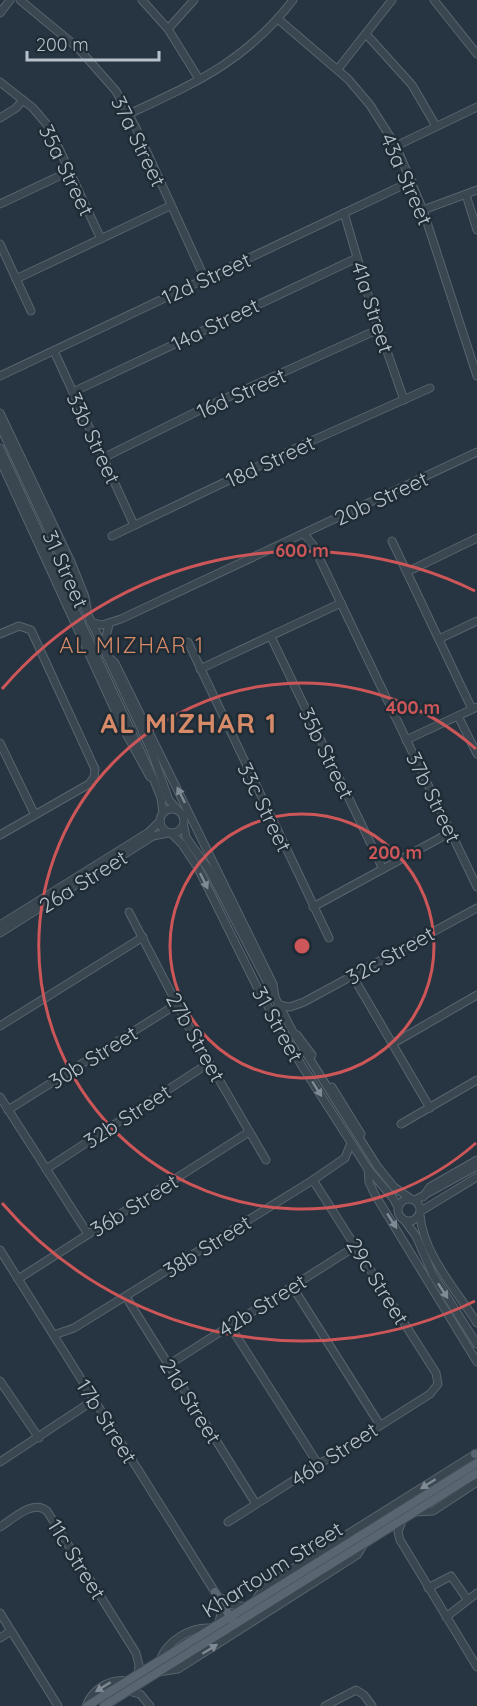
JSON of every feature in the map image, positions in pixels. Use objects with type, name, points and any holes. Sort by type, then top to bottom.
[{"type":"main road","name":"Khartoum Street","points":[[109,1704],[128,1691],[141,1677],[210,1628],[246,1607],[477,1456]]},
{"type":"main road","name":"Khartoum Street","points":[[158,1665],[189,1652],[477,1473]]},
{"type":"main road","points":[[189,1652],[194,1645],[230,1622],[230,1615],[215,1592]]},
{"type":"main road","name":"Khartoum Street","points":[[87,1706],[127,1681],[141,1677]]},
{"type":"street","points":[[0,13],[10,0]]},
{"type":"street","name":"37a Street","points":[[20,0],[92,62],[129,114],[205,279]]},
{"type":"street","points":[[142,0],[168,29],[200,79]]},
{"type":"street","points":[[168,29],[194,0]]},
{"type":"street","points":[[129,114],[200,79],[243,53],[278,19],[293,0]]},
{"type":"street","points":[[339,69],[392,0]]},
{"type":"street","points":[[434,0],[477,54]]},
{"type":"street","name":"43a Street","points":[[278,19],[339,69],[370,105],[396,146],[424,212],[475,360],[477,376]]},
{"type":"street","points":[[366,34],[397,66],[436,126]]},
{"type":"street","name":"35a Street","points":[[0,82],[23,100],[49,127],[101,239]]},
{"type":"street","points":[[0,117],[16,108],[23,100]]},
{"type":"street","points":[[396,146],[477,107]]},
{"type":"street","points":[[0,204],[70,171]]},
{"type":"street","name":"12d Street","points":[[0,376],[412,181]]},
{"type":"street","points":[[424,212],[477,190]]},
{"type":"street","points":[[464,196],[477,230]]},
{"type":"street","points":[[16,279],[171,206]]},
{"type":"street","name":"41a Street","points":[[344,213],[379,329],[404,400]]},
{"type":"street","points":[[0,244],[31,311]]},
{"type":"street","name":"14a Street","points":[[73,392],[357,258]]},
{"type":"street","name":"16d Street","points":[[104,458],[204,408],[379,329]]},
{"type":"street","name":"33b Street","points":[[54,351],[134,525]]},
{"type":"street","name":"18d Street","points":[[112,536],[430,388]]},
{"type":"street","points":[[0,413],[71,562],[86,600],[89,618]]},
{"type":"street","name":"31 Street","points":[[0,426],[151,750],[169,800],[177,809]]},
{"type":"street","name":"31 Street","points":[[0,448],[154,780],[163,813]]},
{"type":"street","name":"20b Street","points":[[95,632],[477,452]]},
{"type":"street","points":[[0,460],[123,728],[145,772],[154,780]]},
{"type":"street","name":"37b Street","points":[[307,532],[477,887]]},
{"type":"street","points":[[407,572],[477,538]]},
{"type":"street","points":[[393,541],[439,639],[475,708],[406,740]]},
{"type":"street","points":[[64,589],[71,596],[87,627],[95,632]]},
{"type":"street","points":[[200,669],[340,603]]},
{"type":"street","name":"20b Street","points":[[89,618],[102,625],[121,619]]},
{"type":"street","points":[[439,639],[477,621]]},
{"type":"street","points":[[109,625],[104,652],[116,663],[219,872],[273,984],[276,1002]]},
{"type":"street","points":[[0,634],[24,626],[34,635],[90,754],[95,773],[89,783],[34,813],[0,835]]},
{"type":"street","name":"35b Street","points":[[271,637],[383,869]]},
{"type":"street","name":"33c Street","points":[[188,642],[329,938]]},
{"type":"street","points":[[458,716],[477,754]]},
{"type":"street","points":[[0,743],[34,813]]},
{"type":"street","points":[[168,809],[177,809],[184,818],[184,827],[177,833],[170,833],[161,827],[160,821],[163,813],[168,809]]},
{"type":"street","name":"26a Street","points":[[0,925],[149,832],[160,821]]},
{"type":"street","name":"31 Street","points":[[184,827],[186,837],[213,877],[288,1025],[373,1160],[394,1187],[416,1199]]},
{"type":"street","points":[[313,907],[451,832]]},
{"type":"street","name":"31 Street","points":[[170,833],[182,844],[198,868],[257,987],[302,1066],[366,1166],[393,1198],[398,1208]]},
{"type":"street","name":"26a Street","points":[[0,933],[156,835],[170,833]]},
{"type":"street","name":"32c Street","points":[[276,1002],[290,1007],[304,1002],[477,908]]},
{"type":"street","name":"27b Street","points":[[129,912],[209,1063],[266,1160]]},
{"type":"street","points":[[0,1026],[143,937]]},
{"type":"street","points":[[352,975],[430,1108]]},
{"type":"street","points":[[392,1044],[477,995]]},
{"type":"street","name":"32c Street","points":[[288,1025],[291,1014],[304,1002]]},
{"type":"street","name":"30b Street","points":[[8,1110],[177,1004]]},
{"type":"street","name":"32b Street","points":[[46,1169],[209,1063]]},
{"type":"street","points":[[401,1124],[477,1080]]},
{"type":"street","points":[[0,1097],[88,1234]]},
{"type":"street","name":"36b Street","points":[[18,1279],[249,1132]]},
{"type":"street","name":"38b Street","points":[[54,1335],[74,1328],[126,1297],[313,1180],[349,1154],[351,1143]]},
{"type":"street","points":[[339,1163],[354,1158],[366,1166],[372,1191],[477,1362]]},
{"type":"street","points":[[416,1199],[430,1187],[477,1160]]},
{"type":"street","points":[[477,1166],[416,1199],[403,1201],[398,1208],[399,1216],[416,1236],[433,1275],[477,1344]]},
{"type":"street","points":[[405,1221],[414,1221],[420,1213],[477,1177]]},
{"type":"street","name":"29c Street","points":[[313,1180],[433,1368],[438,1384]]},
{"type":"street","points":[[445,1184],[449,1193]]},
{"type":"street","points":[[416,1199],[424,1236],[436,1260],[477,1323]]},
{"type":"street","name":"42b Street","points":[[168,1365],[356,1246]]},
{"type":"street","name":"17b Street","points":[[0,1250],[215,1592],[222,1608],[219,1623]]},
{"type":"street","points":[[292,1286],[380,1425]]},
{"type":"street","name":"21d Street","points":[[126,1297],[256,1504]]},
{"type":"street","points":[[452,1320],[464,1324]]},
{"type":"street","points":[[230,1326],[318,1464]]},
{"type":"street","name":"38b Street","points":[[60,1346],[74,1328]]},
{"type":"street","points":[[0,1381],[38,1439]]},
{"type":"street","name":"46b Street","points":[[228,1522],[430,1394],[438,1384]]},
{"type":"street","points":[[0,1462],[95,1402]]},
{"type":"street","points":[[415,1512],[433,1511],[477,1482]]},
{"type":"street","name":"11c Street","points":[[0,1527],[32,1507],[44,1508],[136,1653],[142,1659],[158,1665]]},
{"type":"street","points":[[402,1521],[398,1532],[400,1540],[477,1667]]},
{"type":"street","points":[[381,1534],[393,1535],[400,1540]]},
{"type":"street","points":[[158,1665],[177,1669],[356,1556],[364,1544]]},
{"type":"street","points":[[428,1588],[451,1576],[467,1599]]},
{"type":"street","name":"17b Street","points":[[215,1592],[229,1605],[246,1607]]},
{"type":"street","points":[[444,1615],[477,1593]]},
{"type":"street","points":[[0,1613],[58,1706]]},
{"type":"street","points":[[0,1638],[11,1631]]},
{"type":"street","name":"11c Street","points":[[136,1653],[148,1703]]},
{"type":"street","points":[[326,1706],[356,1690],[364,1695],[372,1706]]},
{"type":"street","points":[[128,1691],[140,1694],[148,1703]]},
{"type":"district","name":"AL MIZHAR 1","points":[[132,645]]},
{"type":"district","name":"AL MIZHAR 1","points":[[189,723]]}]
